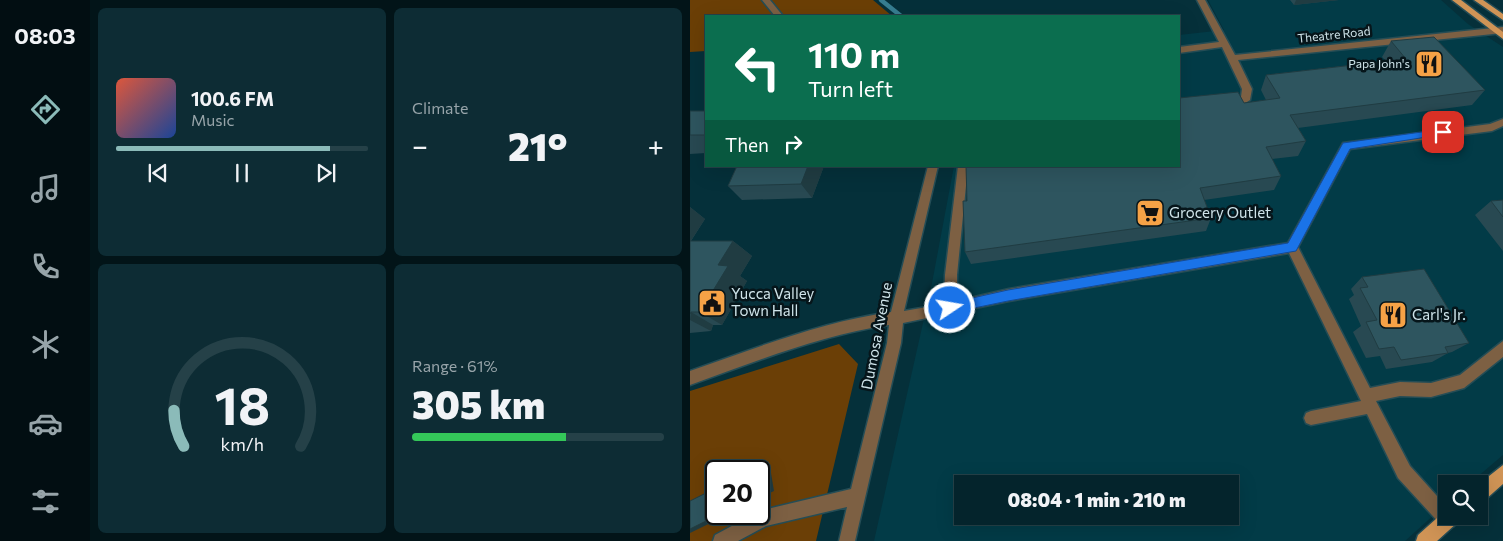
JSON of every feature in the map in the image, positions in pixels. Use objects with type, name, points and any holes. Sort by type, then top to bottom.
[{"type":"main road","points":[[1456,0],[1501,32]]},
{"type":"main road","points":[[1478,0],[1503,18]]},
{"type":"main road","points":[[1488,486],[1503,473]]},
{"type":"main road","points":[[1424,541],[1442,525]]},
{"type":"street","points":[[766,0],[778,15]]},
{"type":"street","points":[[1202,0],[1247,89],[1245,100],[1217,104]]},
{"type":"street","name":"Theatre Road","points":[[1232,58],[1501,32]]},
{"type":"street","points":[[1180,50],[1225,44]]},
{"type":"street","points":[[1292,247],[1347,146],[1497,125],[1503,135]]},
{"type":"street","name":"Dumosa Avenue","points":[[847,541],[894,343],[899,300],[933,167]]},
{"type":"street","points":[[950,308],[950,275],[963,167]]},
{"type":"street","points":[[690,378],[806,337],[859,323],[950,308],[1008,295],[1292,247]]},
{"type":"street","points":[[1292,247],[1404,472],[1438,506]]},
{"type":"street","points":[[1312,418],[1369,401],[1400,389],[1431,390],[1464,381],[1503,348]]},
{"type":"street","points":[[721,541],[763,518],[858,496]]},
{"type":"shaded area","points":[[690,0],[873,0],[891,15],[705,15],[705,51],[690,52]]},
{"type":"shaded area","points":[[1208,0],[1441,0],[1468,24],[1503,47],[1503,455],[1480,475],[1438,475],[1438,511],[1405,541],[874,541],[932,283],[954,167],[1180,167],[1180,35],[1224,30]]},
{"type":"shaded area","points":[[839,344],[858,364],[816,541],[690,541],[690,391]]},
{"type":"building","points":[[1434,37],[1485,90],[1290,115],[1306,141],[1266,147],[1281,176],[1200,188],[1211,218],[965,252],[963,201],[967,201],[966,167],[1180,167],[1180,98],[1238,92],[1244,103],[1280,98],[1266,75],[1406,59],[1391,41]]},
{"type":"building","points":[[690,111],[705,111],[705,135],[690,135]]},
{"type":"building","points":[[737,167],[808,167],[801,184],[728,186]]},
{"type":"building","points":[[1503,200],[1503,217],[1491,201]]},
{"type":"building","points":[[690,241],[733,241],[718,265],[728,266],[700,312],[691,312],[690,314]]},
{"type":"building","name":"Carl's Jr.","points":[[1424,269],[1469,343],[1445,347],[1448,353],[1401,360],[1394,347],[1379,349],[1366,322],[1377,320],[1360,288],[1368,287],[1362,277]]},
{"type":"building","points":[[705,494],[705,522],[690,529],[690,501]]},
{"type":"waterway","points":[[881,0],[900,15]]},
{"type":"place","name":"Papa John's","points":[[1429,64]]},
{"type":"place","name":"Grocery Outlet","points":[[1150,213]]},
{"type":"place","name":"Yucca Valley Town Hall","points":[[712,303]]},
{"type":"place","name":"Carl's Jr.","points":[[1393,315]]},
{"type":"route","points":[[950,308],[1008,295],[1292,247],[1300,228],[1347,146],[1443,132]]}]
